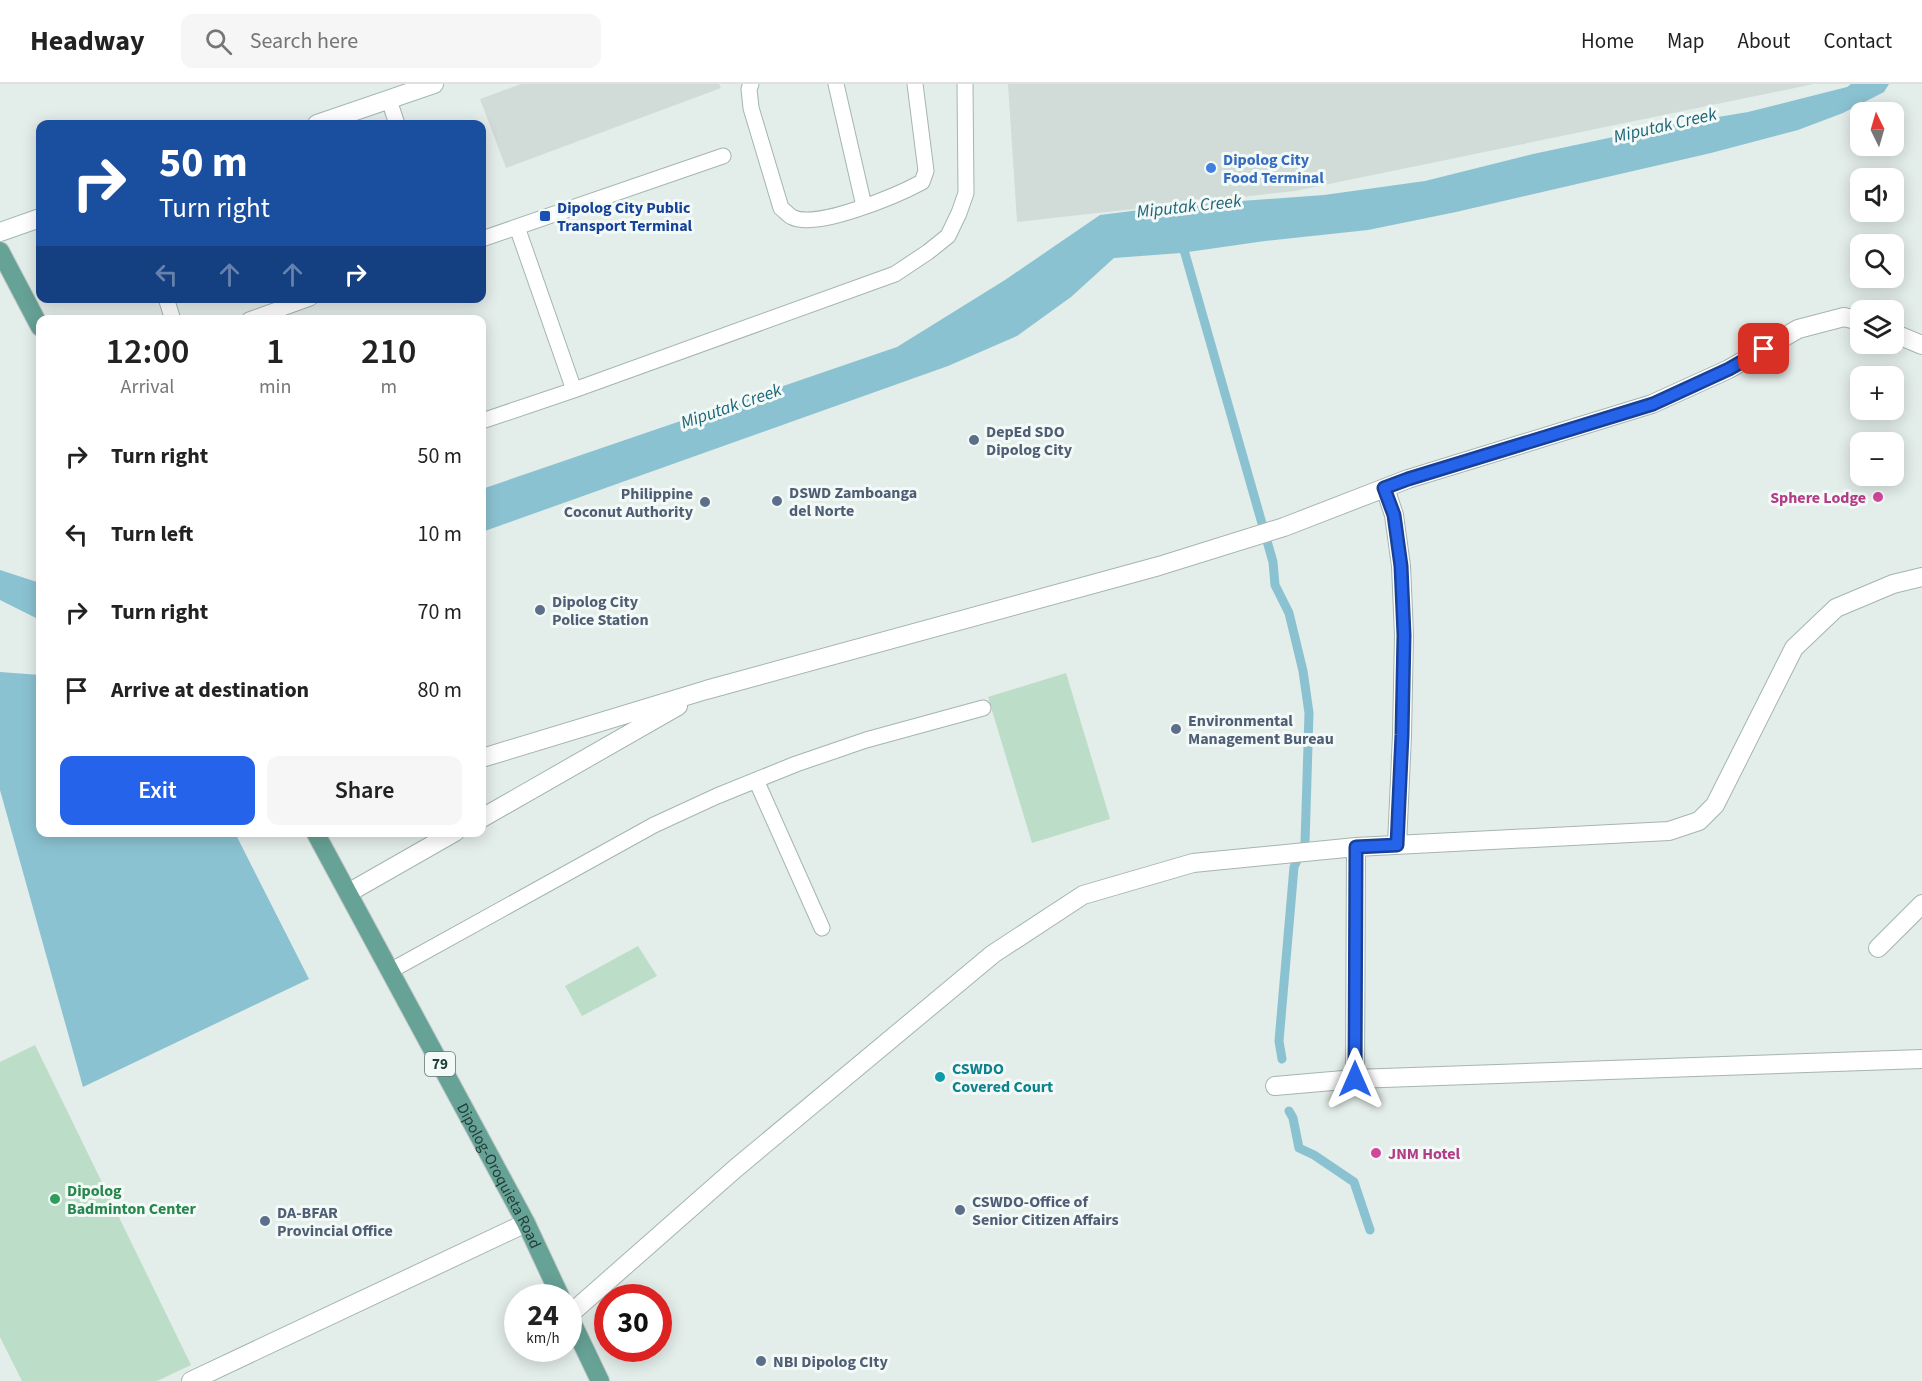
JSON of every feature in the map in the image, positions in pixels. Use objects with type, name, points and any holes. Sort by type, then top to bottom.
[{"type":"main road","points":[[0,251],[36,319]]},
{"type":"main road","name":"Dipolog-Oroquieta Road","points":[[318,837],[526,1223],[554,1284]]},
{"type":"main road","points":[[582,1342],[600,1381]]},
{"type":"street","points":[[329,120],[435,84]]},
{"type":"street","points":[[0,232],[36,219]]},
{"type":"street","points":[[486,757],[706,690],[1159,566],[1244,540],[1408,479],[1653,404],[1729,369],[1798,329],[1844,317],[1850,318]]},
{"type":"street","points":[[1904,338],[1922,345]]},
{"type":"street","points":[[1384,488],[1394,515],[1401,566],[1404,635],[1397,845]]},
{"type":"street","points":[[582,1303],[736,1168],[993,954],[1083,895],[1193,863],[1356,847],[1669,831],[1699,821],[1715,805],[1794,648],[1836,608],[1893,584],[1922,577]]},
{"type":"street","points":[[486,816],[706,690]]},
{"type":"street","points":[[348,893],[447,837]]},
{"type":"street","points":[[1355,1079],[1356,847]]},
{"type":"street","points":[[1878,948],[1922,904]]},
{"type":"street","points":[[1275,1086],[1355,1079],[1922,1059]]},
{"type":"street","points":[[191,1381],[526,1223]]},
{"type":"lane","points":[[751,84],[748,89],[751,108],[781,208],[793,218],[817,219],[864,206],[908,190],[922,182],[926,171],[915,84]]},
{"type":"lane","points":[[836,84],[864,206]]},
{"type":"lane","points":[[486,420],[895,274],[928,252],[948,236],[966,193],[966,84]]},
{"type":"lane","points":[[389,100],[396,120]]},
{"type":"lane","points":[[486,238],[723,156]]},
{"type":"lane","points":[[517,226],[574,390]]},
{"type":"lane","points":[[263,315],[296,303]]},
{"type":"lane","points":[[390,971],[654,825],[796,764],[866,740],[983,708]]},
{"type":"lane","points":[[756,780],[822,928]]},
{"type":"shaded area","points":[[521,84],[719,84],[721,88],[506,168],[480,99]]},
{"type":"shaded area","name":"Dipolog City Food Terminal","points":[[1008,84],[1814,84],[1295,191],[1017,222]]},
{"type":"green space","points":[[1066,673],[1110,819],[1032,843],[988,697]]},
{"type":"green space","points":[[638,946],[657,976],[582,1016],[565,986]]},
{"type":"green space","name":"Dipolog Badminton Center","points":[[35,1045],[191,1365],[157,1381],[22,1381],[0,1337],[0,1062]]},
{"type":"water","name":"Miputak Creek","points":[[1851,84],[1889,84],[1884,92],[1864,102],[1850,102],[1850,109],[1843,113],[1798,130],[1711,153],[1456,212],[1368,230],[1181,253],[1114,258],[1071,297],[1017,336],[948,366],[486,531],[486,488],[897,347],[1005,280],[1100,215],[1172,206],[1324,195],[1425,181],[1533,154],[1670,125],[1748,112],[1847,87]]},
{"type":"water","points":[[0,570],[36,582],[36,618],[0,600]]},
{"type":"water","points":[[0,672],[36,675],[36,837],[237,837],[309,979],[83,1087],[0,790]]},
{"type":"waterway","points":[[1182,243],[1273,562],[1275,585],[1289,613],[1303,671],[1309,713],[1305,843],[1294,867],[1279,1041],[1282,1059]]},
{"type":"waterway","points":[[1289,1111],[1293,1118],[1299,1148],[1314,1155],[1354,1182],[1370,1230]]},
{"type":"place","name":"Dipolog City Food Terminal","points":[[1211,168]]},
{"type":"place","name":"Dipolog City Public Transport Terminal","points":[[545,216]]},
{"type":"place","name":"DepEd SDO Dipolog City","points":[[974,440]]},
{"type":"place","name":"Sphere Lodge","points":[[1878,497]]},
{"type":"place","name":"DSWD Zamboanga del Norte","points":[[777,501]]},
{"type":"place","name":"Philippine Coconut Authority","points":[[705,502]]},
{"type":"place","name":"Dipolog City Police Station","points":[[540,610]]},
{"type":"place","name":"Environmental Management Bureau","points":[[1176,729]]},
{"type":"place","name":"CSWDO Covered Court","points":[[940,1077]]},
{"type":"place","name":"JNM Hotel","points":[[1376,1153]]},
{"type":"place","name":"Dipolog Badminton Center","points":[[55,1199]]},
{"type":"place","name":"CSWDO-Office of Senior Citizen Affairs","points":[[960,1210]]},
{"type":"place","name":"DA-BFAR Provincial Office","points":[[265,1221]]},
{"type":"place","name":"NBI Dipolog CIty","points":[[761,1361]]},
{"type":"route","points":[[1355,1079],[1356,847],[1397,845],[1404,635],[1401,566],[1394,515],[1384,488],[1653,404],[1729,369],[1764,349]]}]
